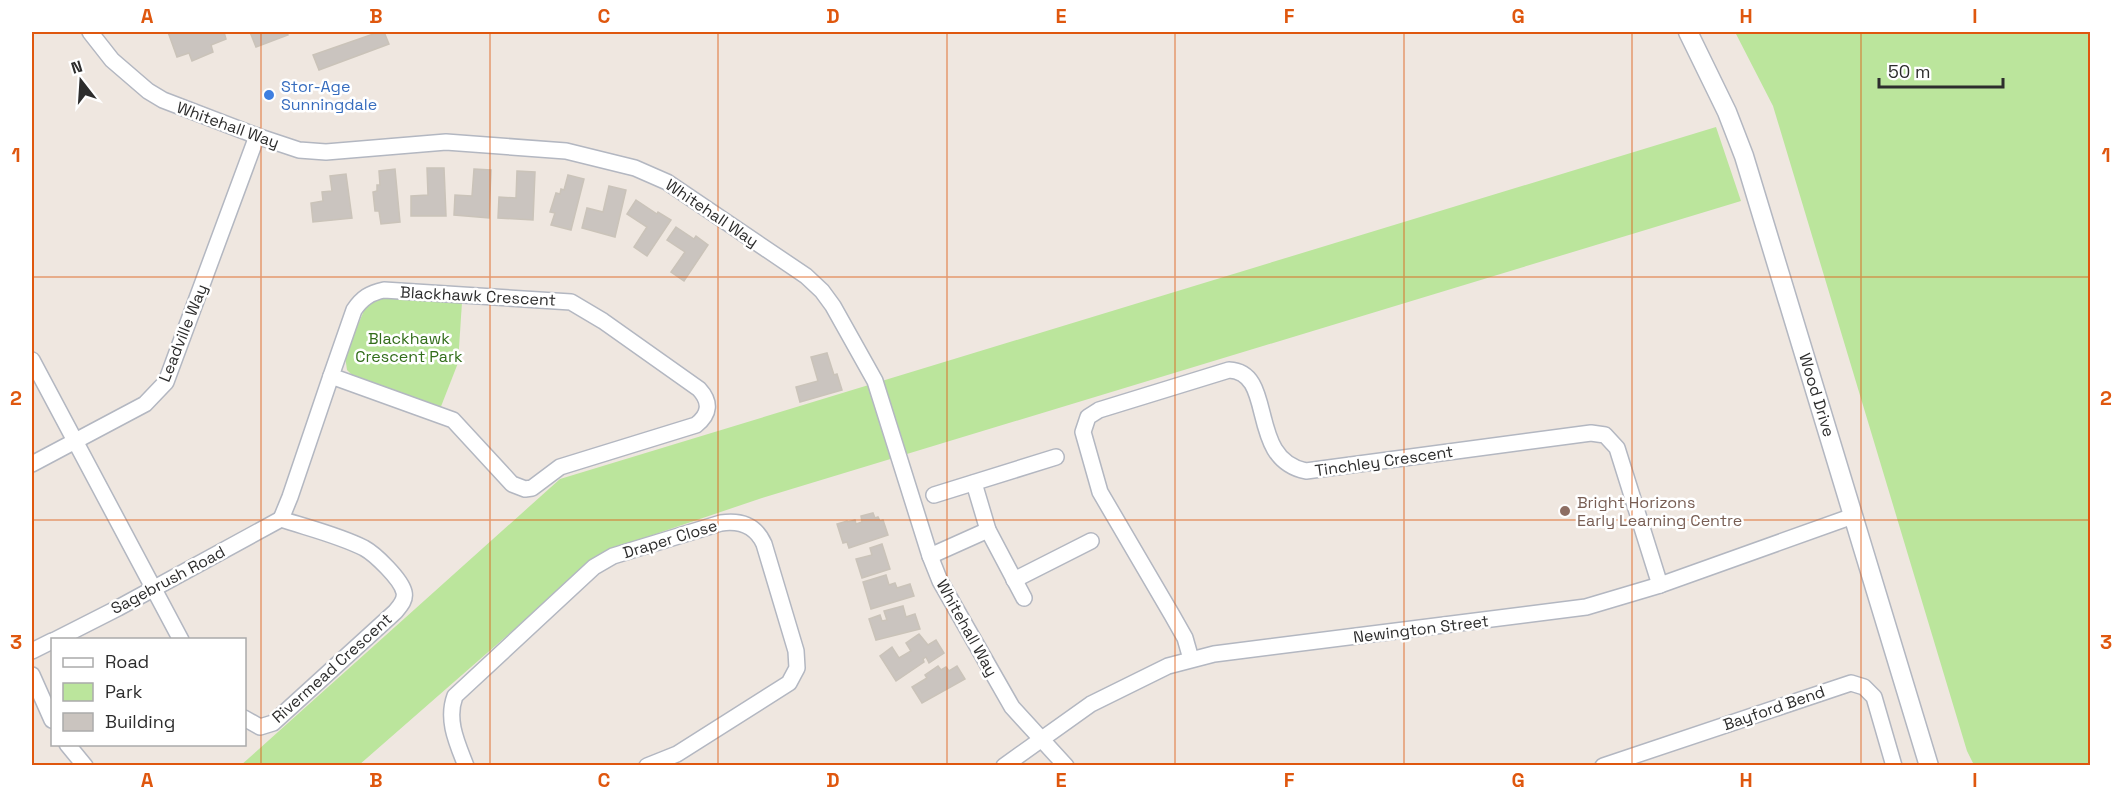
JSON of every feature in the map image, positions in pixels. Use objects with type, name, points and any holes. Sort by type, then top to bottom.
[{"type":"street","name":"Whitehall Way","points":[[90,32],[112,60],[148,91],[163,100],[283,146],[312,152],[446,142],[554,149],[635,168],[667,182],[806,276],[822,291],[833,306],[882,399],[930,556],[940,581],[1012,707],[1066,765]]},
{"type":"street","name":"Wood Drive","points":[[1688,32],[1727,112],[1744,156],[1929,765]]},
{"type":"street","name":"Leadville Way","points":[[32,465],[145,404],[166,382],[257,136]]},
{"type":"street","name":"Blackhawk Crescent","points":[[281,519],[354,310],[364,298],[374,292],[384,290],[562,301],[579,306],[699,389],[704,394],[709,407],[707,413],[696,424],[560,467],[537,486],[525,489],[512,484],[453,420],[332,376]]},
{"type":"street","points":[[32,360],[180,638]]},
{"type":"street","name":"Tinchley Crescent","points":[[1191,659],[1185,638],[1100,492],[1084,437],[1084,427],[1089,417],[1099,410],[1229,370],[1242,373],[1251,380],[1272,444],[1280,459],[1296,469],[1306,471],[1592,433],[1605,435],[1617,448],[1660,585]]},
{"type":"street","points":[[934,495],[1056,457]]},
{"type":"street","points":[[974,483],[988,530],[1024,598]]},
{"type":"street","name":"Newington Street","points":[[1004,765],[1091,704],[1168,666],[1191,659],[1575,610],[1660,585],[1853,516]]},
{"type":"street","name":"Sagebrush Road","points":[[58,638],[154,589],[281,519]]},
{"type":"street","name":"Rivermead Crescent","points":[[246,719],[260,727],[273,723],[395,612],[404,599],[402,586],[373,554],[352,543],[281,519]]},
{"type":"street","name":"Draper Close","points":[[466,765],[453,730],[451,714],[455,696],[594,567],[613,556],[721,523],[732,521],[741,523],[756,532],[764,544],[797,658],[794,676],[778,691],[687,748],[647,765]]},
{"type":"street","points":[[930,556],[988,530]]},
{"type":"street","points":[[1014,580],[1091,541]]},
{"type":"street","name":"Sagebrush Road","points":[[32,651],[51,642]]},
{"type":"street","points":[[32,675],[51,718]]},
{"type":"street","name":"Bayford Bend","points":[[1603,765],[1851,683],[1864,687],[1874,697],[1894,765]]},
{"type":"street","points":[[68,746],[85,765]]},
{"type":"green space","points":[[1735,32],[2090,32],[2090,765],[1974,765],[1967,751],[1773,106]]},
{"type":"green space","points":[[1716,127],[1741,201],[762,498],[614,548],[589,564],[359,765],[240,766],[560,479]]},
{"type":"green space","name":"Blackhawk Crescent Park","points":[[385,298],[462,302],[458,363],[440,409],[355,378],[347,370],[345,356],[365,308],[374,301]]},
{"type":"building","points":[[168,32],[224,32],[226,39],[211,45],[213,52],[192,61],[189,53],[177,57]]},
{"type":"building","points":[[250,32],[286,32],[288,35],[256,47]]},
{"type":"building","points":[[384,32],[389,44],[319,70],[313,55]]},
{"type":"building","points":[[427,168],[444,168],[446,216],[411,216],[411,196],[428,195]]},
{"type":"building","points":[[395,169],[400,222],[381,224],[379,211],[375,211],[373,192],[377,191],[377,185],[380,185],[379,171]]},
{"type":"building","points":[[474,169],[491,170],[489,218],[454,215],[455,195],[472,196]]},
{"type":"building","points":[[517,171],[535,172],[533,220],[498,218],[499,197],[516,198]]},
{"type":"building","points":[[346,174],[352,218],[313,222],[311,203],[323,201],[322,192],[332,191],[330,176]]},
{"type":"building","points":[[568,175],[584,179],[571,230],[551,225],[555,213],[550,212],[556,193],[560,194],[561,189],[564,190]]},
{"type":"building","points":[[609,186],[626,190],[615,237],[582,228],[587,208],[603,212]]},
{"type":"building","points":[[636,200],[671,220],[647,256],[634,247],[647,227],[627,214]]},
{"type":"building","points":[[676,227],[694,239],[696,236],[708,245],[684,281],[671,272],[685,252],[667,240]]},
{"type":"building","points":[[827,353],[842,390],[800,402],[796,387],[818,381],[811,357]]},
{"type":"building","points":[[873,513],[875,518],[883,520],[888,535],[849,548],[847,542],[843,543],[837,524],[855,520],[856,524],[862,522],[861,516]]},
{"type":"building","points":[[882,544],[890,569],[862,578],[856,559],[872,555],[870,548]]},
{"type":"building","points":[[886,575],[889,585],[895,583],[897,588],[910,584],[914,596],[871,609],[863,582]]},
{"type":"building","points":[[903,606],[906,617],[915,614],[920,629],[876,640],[869,619],[880,615],[882,621],[887,620],[884,611]]},
{"type":"building","points":[[919,634],[928,645],[936,640],[944,653],[929,663],[926,657],[923,659],[924,662],[896,681],[880,656],[892,647],[899,658],[911,651],[906,643]]},
{"type":"building","points":[[938,666],[941,670],[946,667],[949,671],[957,666],[965,679],[922,703],[912,687],[927,678],[925,675]]},
{"type":"place","name":"Stor-Age Sunningdale","points":[[269,95]]},
{"type":"place","name":"Bright Horizons Early Learning Centre","points":[[1565,511]]}]
